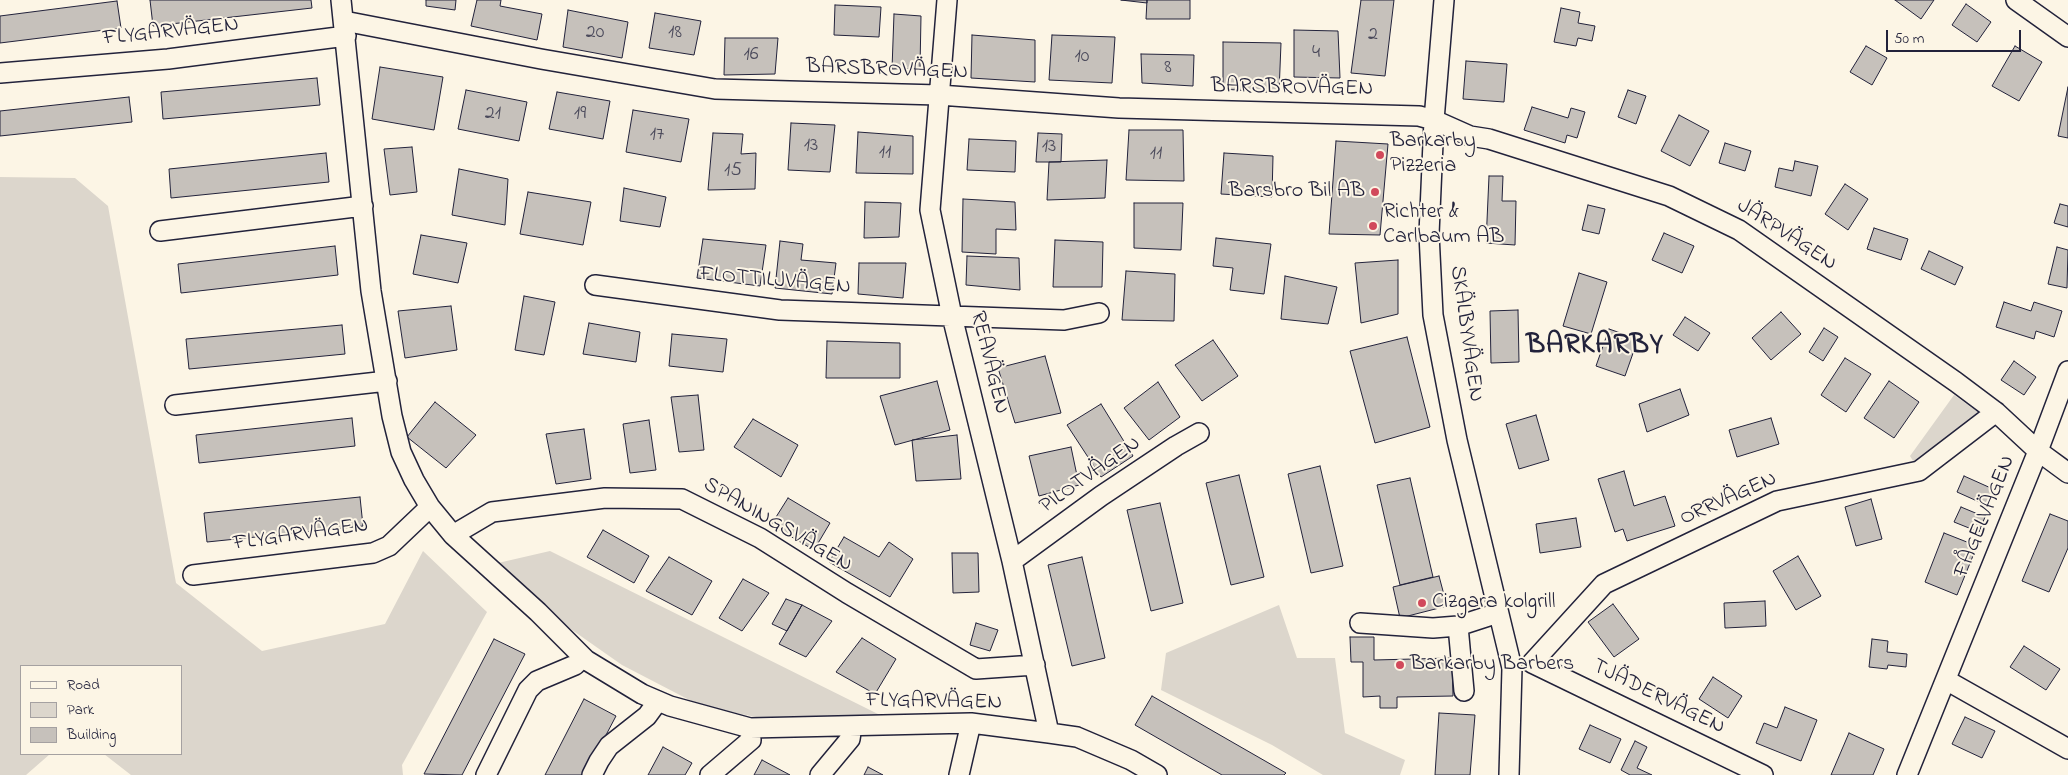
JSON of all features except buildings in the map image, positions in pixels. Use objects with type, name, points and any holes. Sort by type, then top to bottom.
[{"type":"street","name":"FLYGARVÄGEN","points":[[341,0],[371,290],[392,416],[401,452],[414,480],[430,507],[453,535],[538,612],[583,657],[642,694],[670,706],[750,728],[971,723],[1049,733],[1077,737],[1131,760],[1157,775]]},
{"type":"street","name":"REAVÄGEN","points":[[948,0],[930,210],[952,316],[1012,561],[1049,733]]},
{"type":"street","name":"SKÄLBYVÄGEN","points":[[1444,0],[1434,120],[1429,234],[1433,315],[1457,440],[1512,668],[1509,775]]},
{"type":"street","points":[[2016,0],[2068,37]]},
{"type":"street","name":"FLYGARVÄGEN","points":[[0,73],[168,59],[345,29]]},
{"type":"street","name":"BARSBROVÄGEN","points":[[345,29],[715,89],[939,95],[1120,108],[1419,116],[1434,120]]},
{"type":"street","name":"JÄRPVÄGEN","points":[[1434,120],[1470,136],[1489,139],[1669,196],[1739,230],[1956,382],[1996,412],[2038,451],[2068,473]]},
{"type":"street","points":[[160,231],[363,206]]},
{"type":"street","name":"FLOTTILJVÄGEN","points":[[595,284],[780,310],[1064,320],[1099,313]]},
{"type":"street","name":"FÅGELVÄGEN","points":[[1908,775],[2038,451],[2068,371]]},
{"type":"street","points":[[175,405],[387,381]]},
{"type":"street","name":"ORRVÄGEN","points":[[1532,663],[1604,584],[1777,501],[1919,471],[1996,412]]},
{"type":"street","name":"PILOTVÄGEN","points":[[1012,561],[1106,493],[1176,446],[1199,433]]},
{"type":"street","name":"SPANINGSVÄGEN","points":[[453,535],[492,512],[605,498],[682,499],[760,538],[847,593],[976,668],[1034,664]]},
{"type":"street","name":"FLYGARVÄGEN","points":[[193,575],[373,553],[389,546],[430,507]]},
{"type":"street","points":[[1360,623],[1433,628],[1458,626],[1498,614]]},
{"type":"street","points":[[1458,626],[1464,691]]},
{"type":"street","points":[[486,775],[528,690],[537,681],[574,666],[583,657]]},
{"type":"street","points":[[1512,668],[1532,663]]},
{"type":"street","name":"TJÄDERVÄGEN","points":[[1532,663],[1763,775]]},
{"type":"street","points":[[1946,680],[2068,749]]},
{"type":"street","points":[[592,775],[610,746],[647,716],[658,701]]},
{"type":"street","points":[[959,775],[971,723]]},
{"type":"street","name":"FLYGARVÄGEN","points":[[820,775],[850,739],[852,726]]},
{"type":"street","points":[[710,775],[751,740],[750,728]]},
{"type":"green space","points":[[0,177],[75,178],[108,206],[176,583],[262,651],[385,624],[423,551],[487,612],[402,765],[403,775],[131,775],[105,755],[182,755],[182,665],[20,665],[20,755],[49,755],[26,775],[0,775]]},
{"type":"green space","points":[[1954,395],[1982,415],[1915,464],[1910,456]]},
{"type":"green space","points":[[550,551],[882,716],[756,717],[701,706],[622,665],[555,618],[498,563]]},
{"type":"green space","points":[[1279,605],[1297,658],[1335,658],[1345,733],[1405,760],[1400,775],[1323,775],[1272,745],[1161,690],[1166,653]]},
{"type":"place","name":"Barkarby Pizzeria","points":[[1380,155]]},
{"type":"place","name":"Barsbro Bil AB","points":[[1375,192]]},
{"type":"place","name":"Richter & Carlbaum AB","points":[[1373,226]]},
{"type":"place","name":"Cizgara kolgrill","points":[[1422,603]]},
{"type":"place","name":"Barkarby Barbers","points":[[1400,665]]},
{"type":"district","name":"BARKARBY","points":[[1595,347]]}]
